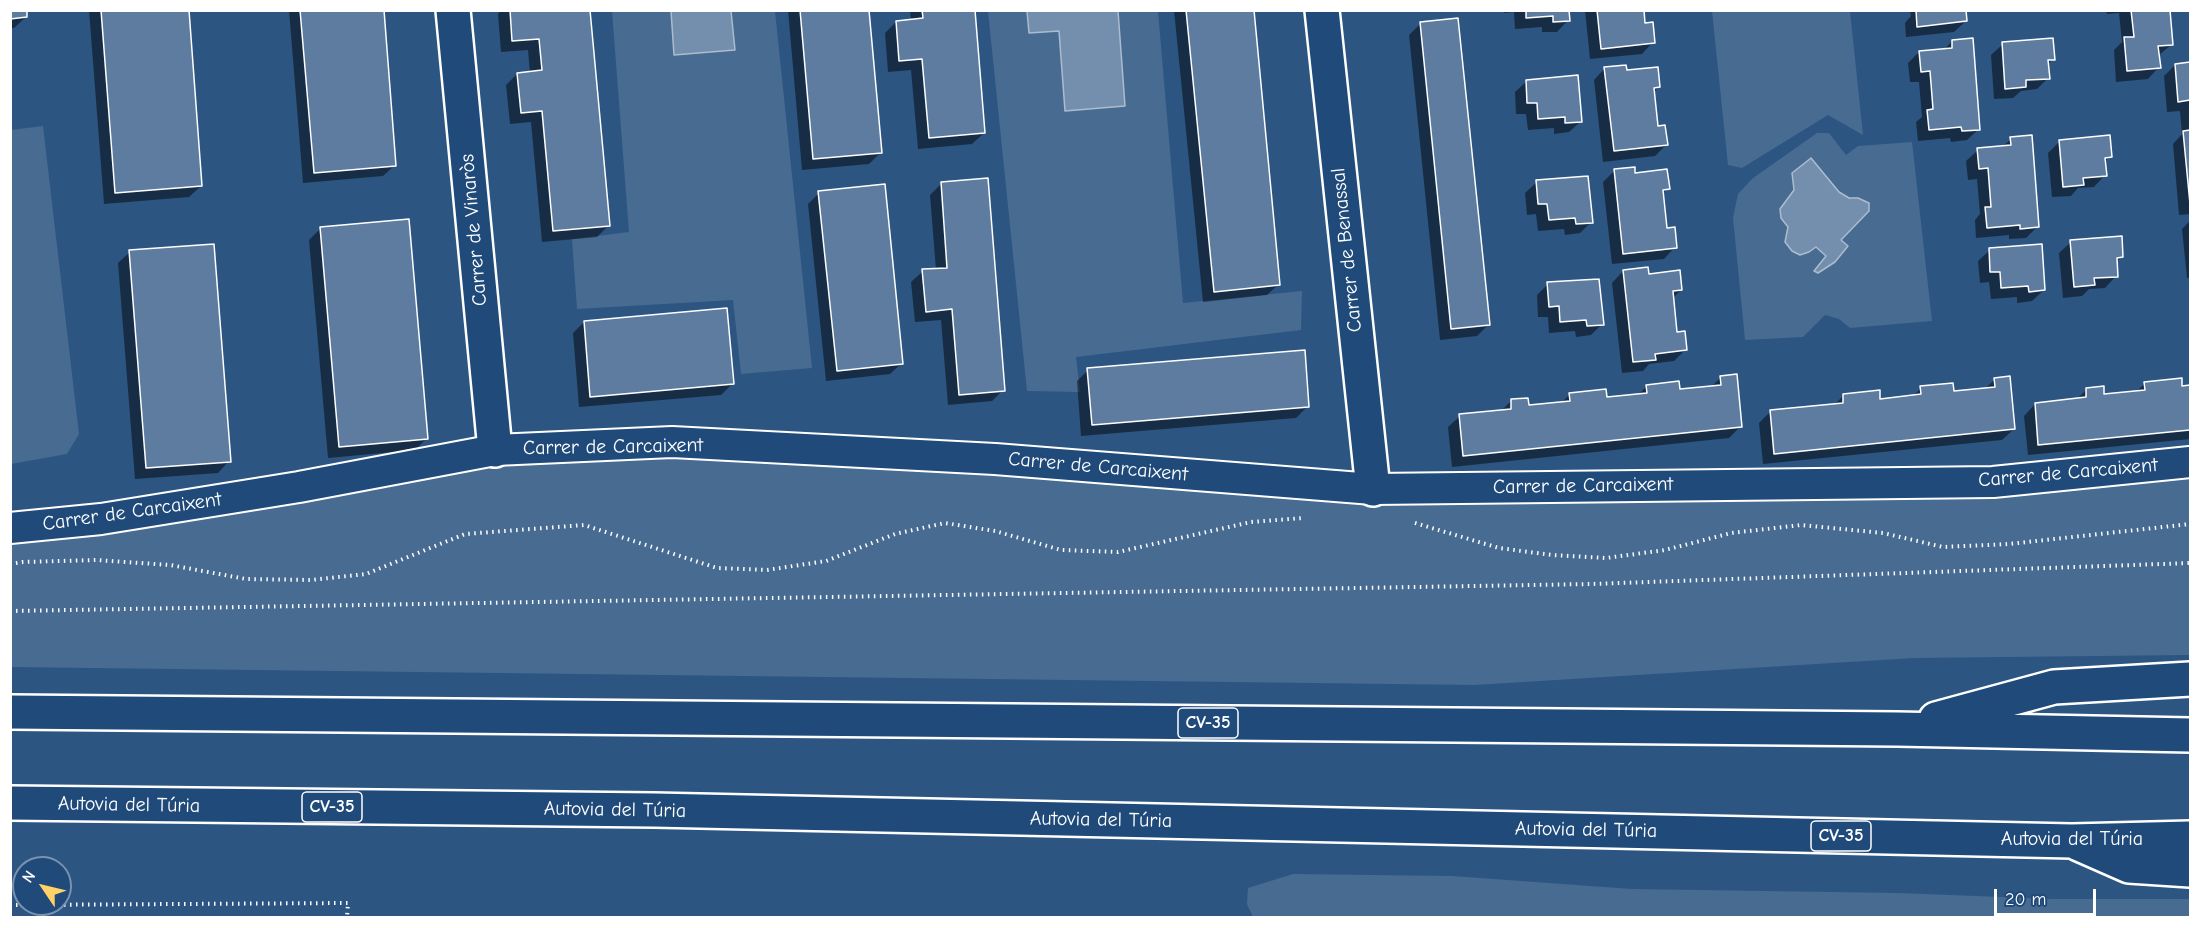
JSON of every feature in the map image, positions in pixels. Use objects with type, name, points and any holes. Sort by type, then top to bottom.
[{"type":"main road","name":"Carrer de Vinaròs","points":[[453,10],[495,450]]},
{"type":"main road","name":"Carrer de Benassal","points":[[1322,10],[1372,489]]},
{"type":"main road","points":[[1897,729],[2054,687],[2190,679]]},
{"type":"main road","name":"CV-35","points":[[10,712],[1897,729],[2190,735]]},
{"type":"main road","name":"Autovia del Túria","points":[[10,803],[654,810],[2072,841],[2190,838]]},
{"type":"main road","points":[[2072,841],[2129,866],[2190,870]]},
{"type":"street","name":"Carrer de Carcaixent","points":[[10,528],[100,519],[287,489],[495,450],[672,442],[995,459],[1372,489],[1993,482],[2190,462]]},
{"type":"path","points":[[10,564],[96,560],[170,565],[246,579],[311,580],[366,574],[465,534],[584,525],[717,568],[767,570],[826,561],[896,534],[945,524],[995,531],[1061,550],[1118,552],[1251,522],[1305,518]]},
{"type":"path","points":[[1406,522],[1499,548],[1552,555],[1606,558],[1665,549],[1731,534],[1802,525],[1883,534],[1943,547],[2010,544],[2190,524]]},
{"type":"path","points":[[10,611],[1591,584],[2190,563]]},
{"type":"path","points":[[10,905],[348,903],[347,918]]},
{"type":"shaded area","points":[[612,11],[775,11],[812,368],[741,374],[733,300],[577,309],[572,239],[629,232]]},
{"type":"shaded area","points":[[671,11],[731,11],[735,50],[674,55]]},
{"type":"shaded area","points":[[988,11],[1158,11],[1183,303],[1302,291],[1301,330],[1076,357],[1080,392],[1027,391]]},
{"type":"shaded area","points":[[1027,11],[1118,11],[1125,106],[1065,111],[1059,31],[1029,33]]},
{"type":"shaded area","points":[[1712,11],[1850,11],[1863,135],[1828,115],[1742,168],[1728,165]]},
{"type":"shaded area","points":[[43,126],[79,434],[67,454],[11,464],[11,130]]},
{"type":"shaded area","points":[[1817,133],[1829,133],[1846,155],[1858,146],[1912,142],[1932,321],[1850,328],[1839,319],[1825,315],[1803,337],[1745,340],[1733,218],[1738,194],[1753,178]]},
{"type":"shaded area","points":[[1811,158],[1839,192],[1849,198],[1858,198],[1869,203],[1869,211],[1841,240],[1848,246],[1835,262],[1818,273],[1814,271],[1826,256],[1816,247],[1800,255],[1792,251],[1785,242],[1788,227],[1781,218],[1780,209],[1794,190],[1792,173]]},
{"type":"shaded area","points":[[478,448],[1338,481],[2190,468],[2190,655],[1914,658],[1475,685],[11,667],[10,521]]},
{"type":"shaded area","points":[[1293,874],[1452,876],[1632,889],[1899,893],[2053,899],[2190,899],[2190,917],[1253,917],[1247,904],[1248,888]]},
{"type":"building","points":[[10,10],[27,10],[27,17],[10,19]]},
{"type":"building","points":[[101,10],[189,10],[202,186],[115,193]]},
{"type":"building","points":[[300,10],[384,10],[396,166],[314,173]]},
{"type":"building","points":[[510,10],[590,10],[610,226],[553,231],[542,111],[521,113],[517,73],[542,70],[539,39],[512,41]]},
{"type":"building","points":[[800,10],[869,10],[882,153],[813,159]]},
{"type":"building","points":[[922,10],[975,10],[985,133],[929,138],[922,59],[899,61],[896,21],[923,18]]},
{"type":"building","points":[[1186,10],[1254,10],[1280,285],[1214,292]]},
{"type":"building","points":[[1526,10],[1569,10],[1570,21],[1553,22],[1553,16],[1526,18]]},
{"type":"building","points":[[1597,10],[1644,10],[1645,23],[1653,22],[1655,43],[1601,49]]},
{"type":"building","points":[[1916,10],[1966,10],[1967,21],[1917,27]]},
{"type":"building","points":[[2131,10],[2170,10],[2173,45],[2158,46],[2161,68],[2127,71],[2124,37],[2134,37]]},
{"type":"building","points":[[1458,18],[1490,325],[1451,329],[1420,22]]},
{"type":"building","points":[[1973,38],[1980,130],[1962,131],[1961,127],[1929,130],[1927,110],[1933,109],[1930,71],[1921,72],[1919,51],[1952,48],[1952,40]]},
{"type":"building","points":[[2053,38],[2055,60],[2048,60],[2050,79],[2026,80],[2026,87],[2005,89],[2002,42]]},
{"type":"building","points":[[2190,62],[2190,100],[2178,102],[2175,64]]},
{"type":"building","points":[[1626,65],[1627,70],[1658,67],[1660,87],[1654,88],[1658,126],[1665,125],[1668,145],[1614,151],[1604,67]]},
{"type":"building","points":[[1578,75],[1582,122],[1565,123],[1565,117],[1538,119],[1537,103],[1527,103],[1526,80]]},
{"type":"building","points":[[2190,130],[2190,204],[2183,131]]},
{"type":"building","points":[[2032,135],[2039,227],[2020,229],[2020,225],[1987,228],[1985,207],[1991,207],[1988,168],[1979,169],[1977,148],[2011,145],[2010,137]]},
{"type":"building","points":[[2110,135],[2112,157],[2105,158],[2107,176],[2083,178],[2084,185],[2063,187],[2059,140]]},
{"type":"building","points":[[1635,167],[1635,173],[1667,169],[1670,189],[1663,190],[1667,228],[1675,227],[1677,248],[1623,254],[1614,169]]},
{"type":"building","points":[[1588,176],[1593,223],[1576,224],[1575,218],[1549,220],[1547,204],[1538,204],[1536,180]]},
{"type":"building","points":[[988,178],[1005,391],[959,395],[952,309],[926,312],[922,269],[947,268],[941,182]]},
{"type":"building","points":[[885,184],[903,364],[837,371],[818,191]]},
{"type":"building","points":[[409,219],[428,439],[339,447],[320,227]]},
{"type":"building","points":[[2122,236],[2123,257],[2117,258],[2118,277],[2094,278],[2095,285],[2074,287],[2070,240]]},
{"type":"building","points":[[214,244],[231,462],[146,468],[129,250]]},
{"type":"building","points":[[2042,244],[2045,290],[2029,292],[2028,286],[2001,288],[2000,272],[1990,272],[1989,248]]},
{"type":"building","points":[[1648,267],[1649,274],[1680,270],[1682,290],[1673,291],[1677,332],[1685,331],[1687,350],[1655,354],[1656,360],[1633,362],[1623,270]]},
{"type":"building","points":[[1599,279],[1604,325],[1587,326],[1586,320],[1560,322],[1559,306],[1549,307],[1547,282]]},
{"type":"building","points":[[727,308],[734,384],[590,397],[584,321]]},
{"type":"building","points":[[1305,350],[1309,407],[1092,425],[1087,368]]},
{"type":"building","points":[[1737,374],[1742,427],[1463,456],[1459,414],[1511,409],[1511,399],[1528,398],[1529,405],[1570,401],[1569,393],[1606,389],[1607,397],[1647,393],[1646,385],[1679,381],[1680,389],[1721,385],[1720,376]]},
{"type":"building","points":[[2010,376],[2015,429],[1774,454],[1770,410],[1843,403],[1843,394],[1880,390],[1880,399],[1921,394],[1920,386],[1953,383],[1954,391],[1995,387],[1994,378]]},
{"type":"building","points":[[2182,378],[2182,386],[2190,385],[2190,430],[2038,445],[2035,403],[2086,397],[2086,388],[2104,386],[2104,394],[2145,390],[2144,382]]}]
